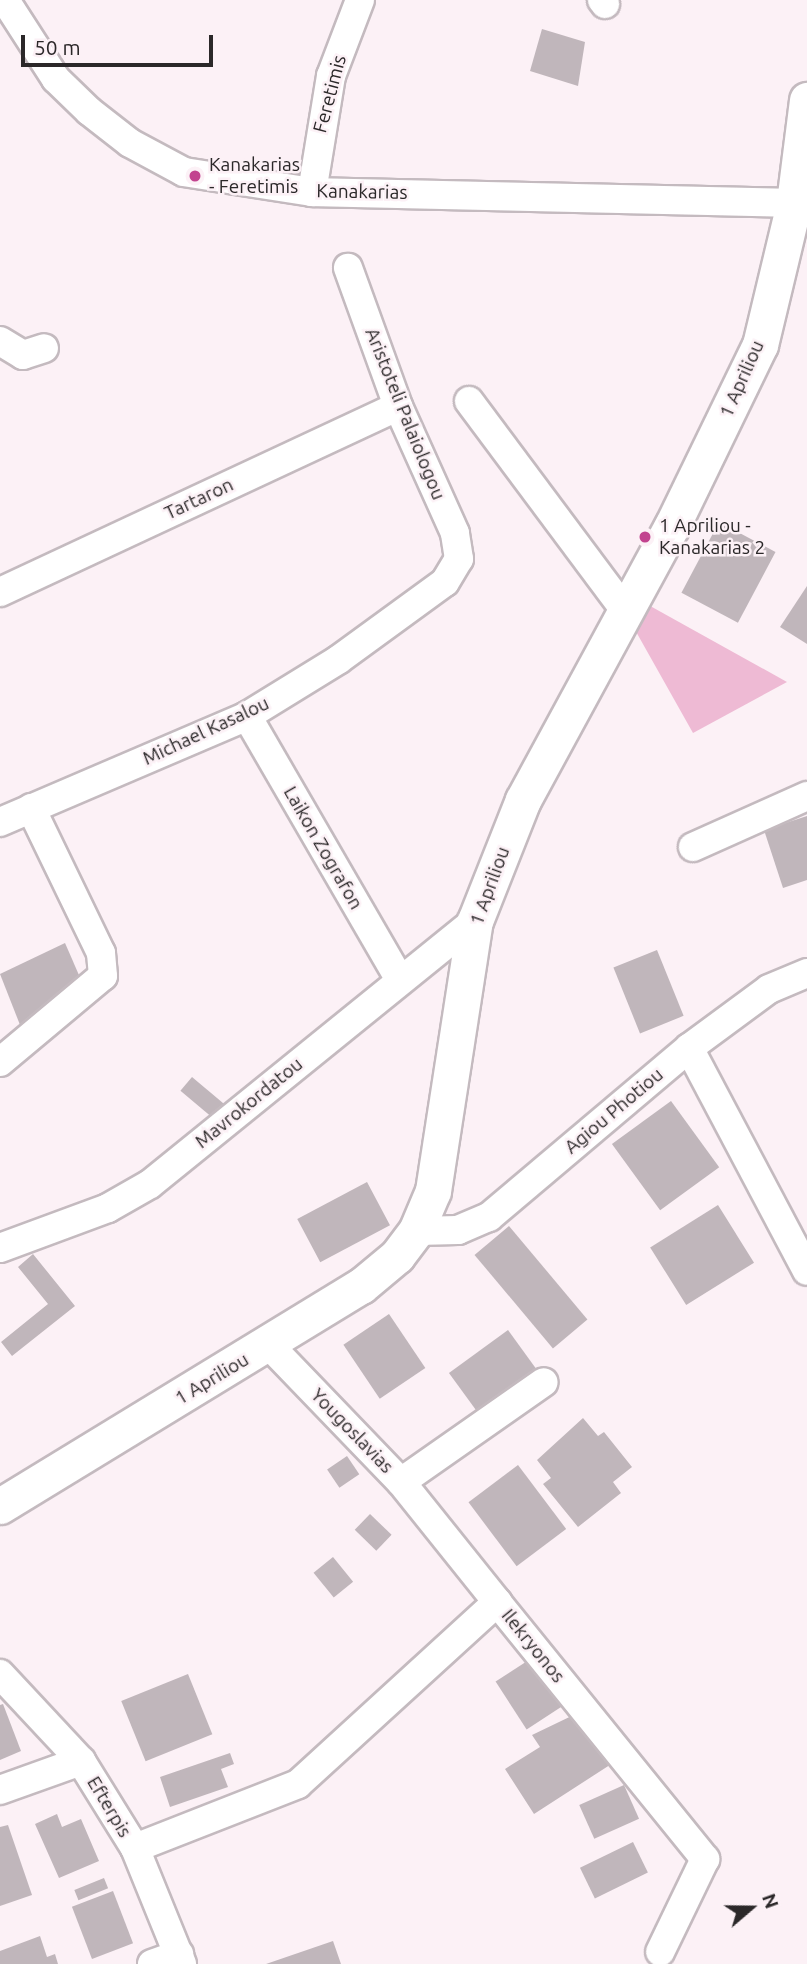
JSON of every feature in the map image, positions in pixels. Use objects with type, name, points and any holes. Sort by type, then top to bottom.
[{"type":"main road","name":"1 Apriliou","points":[[0,1506],[269,1345],[360,1286],[397,1256],[416,1231],[433,1191],[475,921],[523,800],[626,612],[760,345],[794,203],[807,100]]},
{"type":"street","name":"Kanakarias","points":[[5,0],[57,79],[130,143],[184,172],[312,192],[794,203]]},
{"type":"street","name":"Feretimis","points":[[312,192],[331,76],[360,0]]},
{"type":"street","name":"Aristoteli Palaiologou","points":[[348,268],[398,406],[455,533],[458,559]]},
{"type":"street","points":[[0,341],[23,355],[44,348]]},
{"type":"street","points":[[469,401],[626,612]]},
{"type":"street","name":"Tartaron","points":[[0,592],[398,406]]},
{"type":"street","name":"Michael Kasalou","points":[[0,822],[247,716],[338,660],[445,582],[458,559]]},
{"type":"street","name":"Laikon Zografon","points":[[247,716],[400,980]]},
{"type":"street","points":[[693,847],[807,796]]},
{"type":"street","points":[[0,1062],[97,985],[103,975],[102,953],[31,808]]},
{"type":"street","name":"Mavrokordatou","points":[[0,1248],[108,1208],[150,1184],[475,921]]},
{"type":"street","name":"Agiou Photiou","points":[[416,1231],[458,1230],[489,1217],[689,1048],[769,989],[807,973]]},
{"type":"street","points":[[689,1048],[807,1271]]},
{"type":"street","name":"Yougoslavias","points":[[269,1345],[401,1482],[544,1382]]},
{"type":"street","points":[[401,1482],[497,1602]]},
{"type":"street","name":"Ilekryonos","points":[[135,1849],[298,1784],[497,1602],[705,1859],[660,1952]]},
{"type":"street","name":"Efterpis","points":[[0,1674],[81,1761],[135,1849],[180,1959]]},
{"type":"street","points":[[0,1790],[81,1761]]},
{"type":"street","points":[[152,1964],[180,1959]]},
{"type":"shaded area","points":[[643,602],[787,682],[693,733],[630,621]]},
{"type":"building","points":[[542,29],[585,42],[578,86],[530,71]]},
{"type":"building","points":[[719,522],[776,552],[738,623],[681,593]]},
{"type":"building","points":[[807,586],[807,644],[780,627]]},
{"type":"building","points":[[807,816],[807,880],[783,888],[764,830]]},
{"type":"building","points":[[65,943],[82,982],[22,1030],[0,974]]},
{"type":"building","points":[[657,950],[684,1016],[640,1033],[613,968]]},
{"type":"building","points":[[192,1077],[228,1107],[216,1121],[180,1091]]},
{"type":"building","points":[[671,1101],[719,1167],[660,1210],[612,1144]]},
{"type":"building","points":[[367,1182],[390,1225],[320,1262],[297,1219]]},
{"type":"building","points":[[718,1205],[754,1263],[686,1305],[650,1247]]},
{"type":"building","points":[[509,1226],[587,1319],[553,1348],[475,1255]]},
{"type":"building","points":[[33,1254],[75,1306],[12,1356],[1,1342],[48,1304],[18,1267]]},
{"type":"building","points":[[389,1314],[425,1368],[380,1399],[343,1345]]},
{"type":"building","points":[[508,1330],[542,1377],[483,1420],[449,1373]]},
{"type":"building","points":[[583,1418],[598,1436],[604,1432],[632,1467],[613,1482],[621,1493],[578,1527],[543,1484],[551,1478],[537,1460]]},
{"type":"building","points":[[347,1456],[359,1474],[339,1488],[327,1469]]},
{"type":"building","points":[[518,1465],[566,1529],[517,1566],[468,1502]]},
{"type":"building","points":[[370,1514],[392,1535],[376,1551],[355,1530]]},
{"type":"building","points":[[333,1557],[353,1582],[334,1598],[314,1573]]},
{"type":"building","points":[[535,1656],[566,1704],[527,1729],[496,1682]]},
{"type":"building","points":[[188,1674],[212,1734],[146,1761],[121,1701]]},
{"type":"building","points":[[3,1704],[21,1751],[0,1760],[0,1705]]},
{"type":"building","points":[[584,1710],[616,1761],[534,1814],[505,1769],[540,1747],[532,1735]]},
{"type":"building","points":[[230,1753],[234,1764],[221,1769],[228,1787],[170,1807],[160,1777]]},
{"type":"building","points":[[624,1785],[639,1819],[594,1839],[579,1805]]},
{"type":"building","points":[[57,1814],[62,1827],[81,1819],[99,1861],[59,1878],[35,1824]]},
{"type":"building","points":[[8,1825],[32,1895],[0,1906],[0,1827]]},
{"type":"building","points":[[633,1842],[648,1873],[595,1898],[580,1868]]},
{"type":"building","points":[[104,1878],[108,1888],[78,1900],[74,1890]]},
{"type":"building","points":[[113,1891],[133,1943],[92,1959],[72,1907]]},
{"type":"building","points":[[40,1936],[47,1957],[55,1954],[58,1964],[0,1964],[0,1951]]},
{"type":"building","points":[[333,1941],[341,1964],[266,1964]]},
{"type":"place","name":"Kanakarias - Feretimis","points":[[195,176]]},
{"type":"place","name":"1 Apriliou - Kanakarias 2","points":[[645,537]]}]
